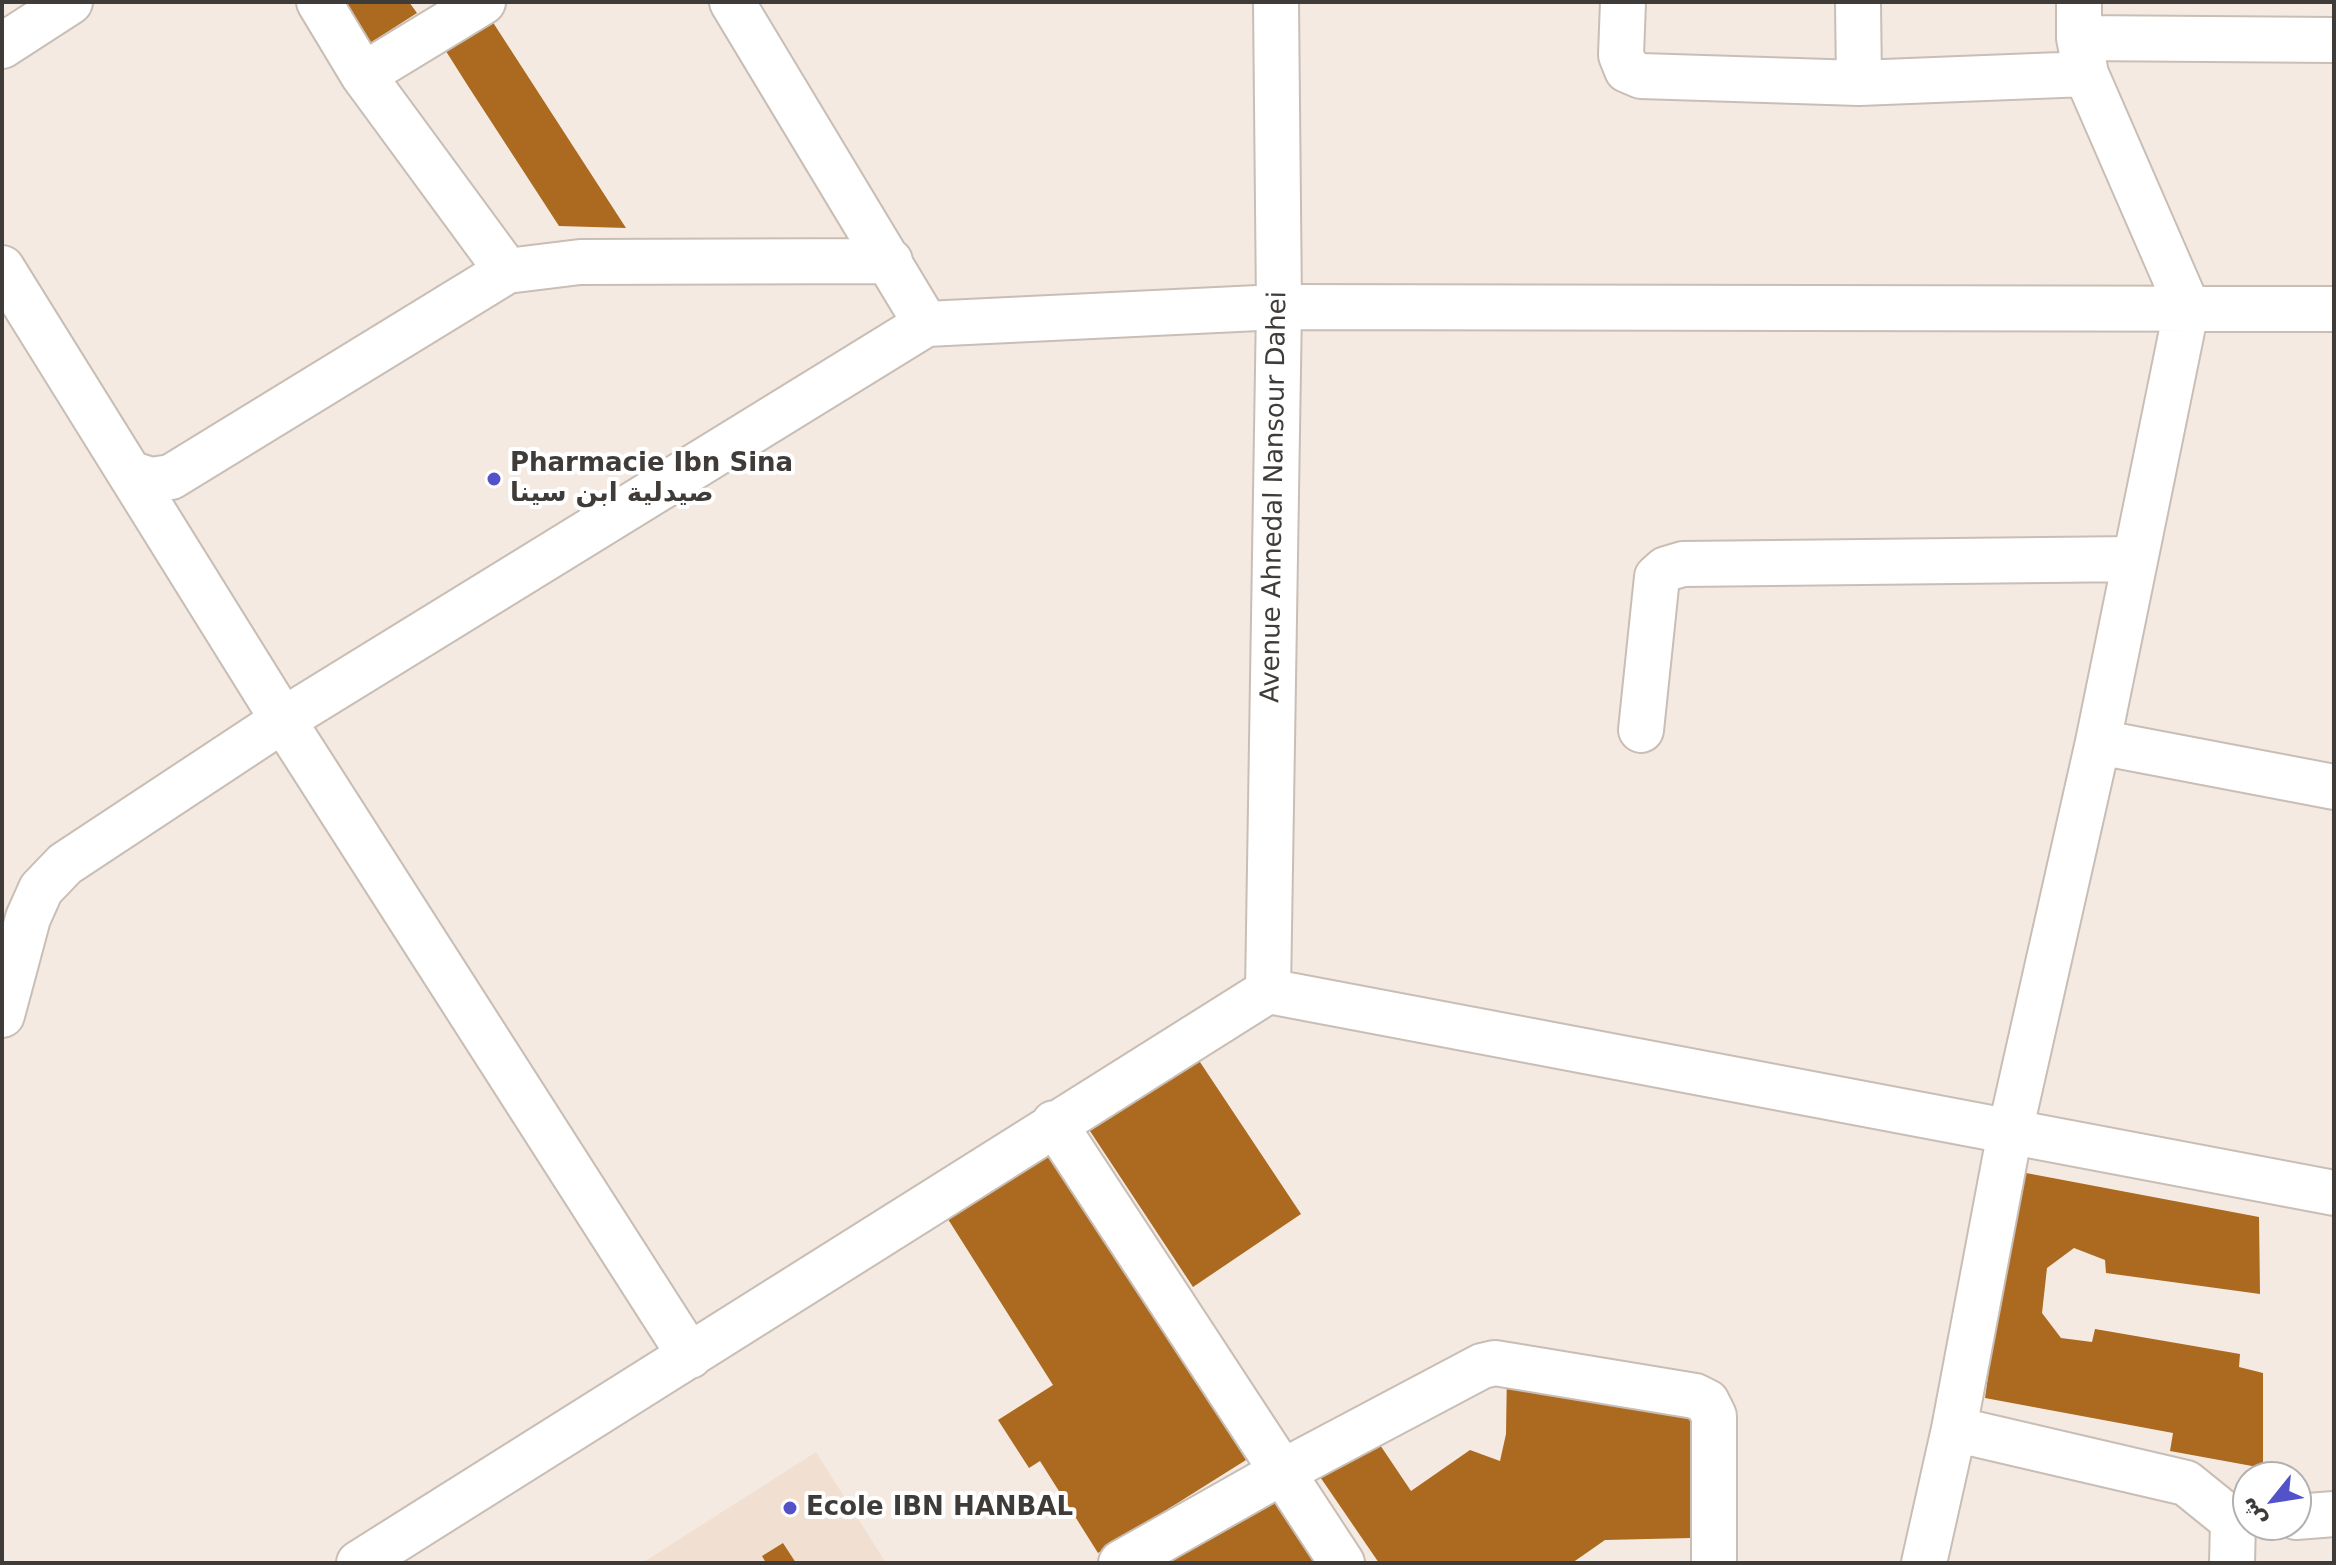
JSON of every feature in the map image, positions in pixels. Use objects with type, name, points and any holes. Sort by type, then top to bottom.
[{"type":"street","points":[[2,46],[70,2]]},
{"type":"street","points":[[319,2],[363,75],[507,271]]},
{"type":"street","points":[[363,75],[483,2]]},
{"type":"street","points":[[732,2],[926,324]]},
{"type":"street","name":"Avenue Ahnedal Nansour Dahei","points":[[1268,991],[1279,307],[1276,2]]},
{"type":"street","points":[[1623,2],[1621,55],[1627,70],[1641,76],[1859,83],[2081,38],[2334,40]]},
{"type":"street","points":[[1858,2],[1859,83]]},
{"type":"street","points":[[1924,1563],[1954,1429],[2010,1132],[2098,742],[2187,306],[2081,38]]},
{"type":"street","points":[[132,474],[151,480],[171,477],[507,271],[580,262],[890,261]]},
{"type":"street","points":[[2,268],[283,720],[690,1356]]},
{"type":"street","points":[[2,1015],[28,918],[41,889],[65,864],[283,720],[926,324],[1279,307],[2187,306],[2334,309]]},
{"type":"street","points":[[1641,730],[1657,577],[1666,569],[1683,564],[2135,559]]},
{"type":"street","points":[[2098,742],[2334,787]]},
{"type":"street","points":[[359,1563],[1268,991],[2334,1193]]},
{"type":"street","points":[[1054,1123],[1342,1563]]},
{"type":"street","points":[[1121,1563],[1282,1472],[1482,1366],[1495,1363],[1695,1396],[1707,1402],[1714,1416],[1714,1563]]},
{"type":"street","points":[[1954,1429],[2186,1483],[2232,1529]]},
{"type":"street","points":[[2312,1516],[2334,1514]]},
{"type":"shaded area","name":"Ecole IBN HANBAL","points":[[816,1452],[886,1563],[642,1563]]},
{"type":"building","points":[[325,2],[409,2],[417,13],[356,52]]},
{"type":"building","points":[[483,7],[626,228],[559,226],[468,86],[437,37]]},
{"type":"building","points":[[1194,1053],[1301,1214],[1193,1287],[1086,1125]]},
{"type":"building","points":[[1051,1150],[1246,1460],[1098,1553],[1040,1461],[1029,1468],[998,1420],[1053,1385],[946,1216]]},
{"type":"building","points":[[2026,1173],[2259,1217],[2260,1294],[2106,1273],[2105,1260],[2074,1248],[2047,1268],[2042,1313],[2061,1338],[2092,1342],[2095,1329],[2240,1354],[2239,1367],[2263,1373],[2263,1461],[2232,1462],[2170,1451],[2173,1433],[1985,1398],[1989,1370],[1968,1366],[1999,1193],[2021,1197]]},
{"type":"building","points":[[1507,1370],[1694,1403],[1691,1538],[1605,1540],[1572,1563],[1379,1563],[1314,1468],[1370,1430],[1411,1491],[1470,1450],[1500,1461],[1506,1434]]},
{"type":"building","points":[[1267,1484],[1322,1563],[1152,1563]]},
{"type":"building","points":[[783,1543],[796,1563],[766,1563],[762,1556]]},
{"type":"place","name":"Pharmacie Ibn Sina صيدلية ابن سينا","points":[[494,479]]},
{"type":"place","name":"Ecole IBN HANBAL","points":[[790,1508]]}]
